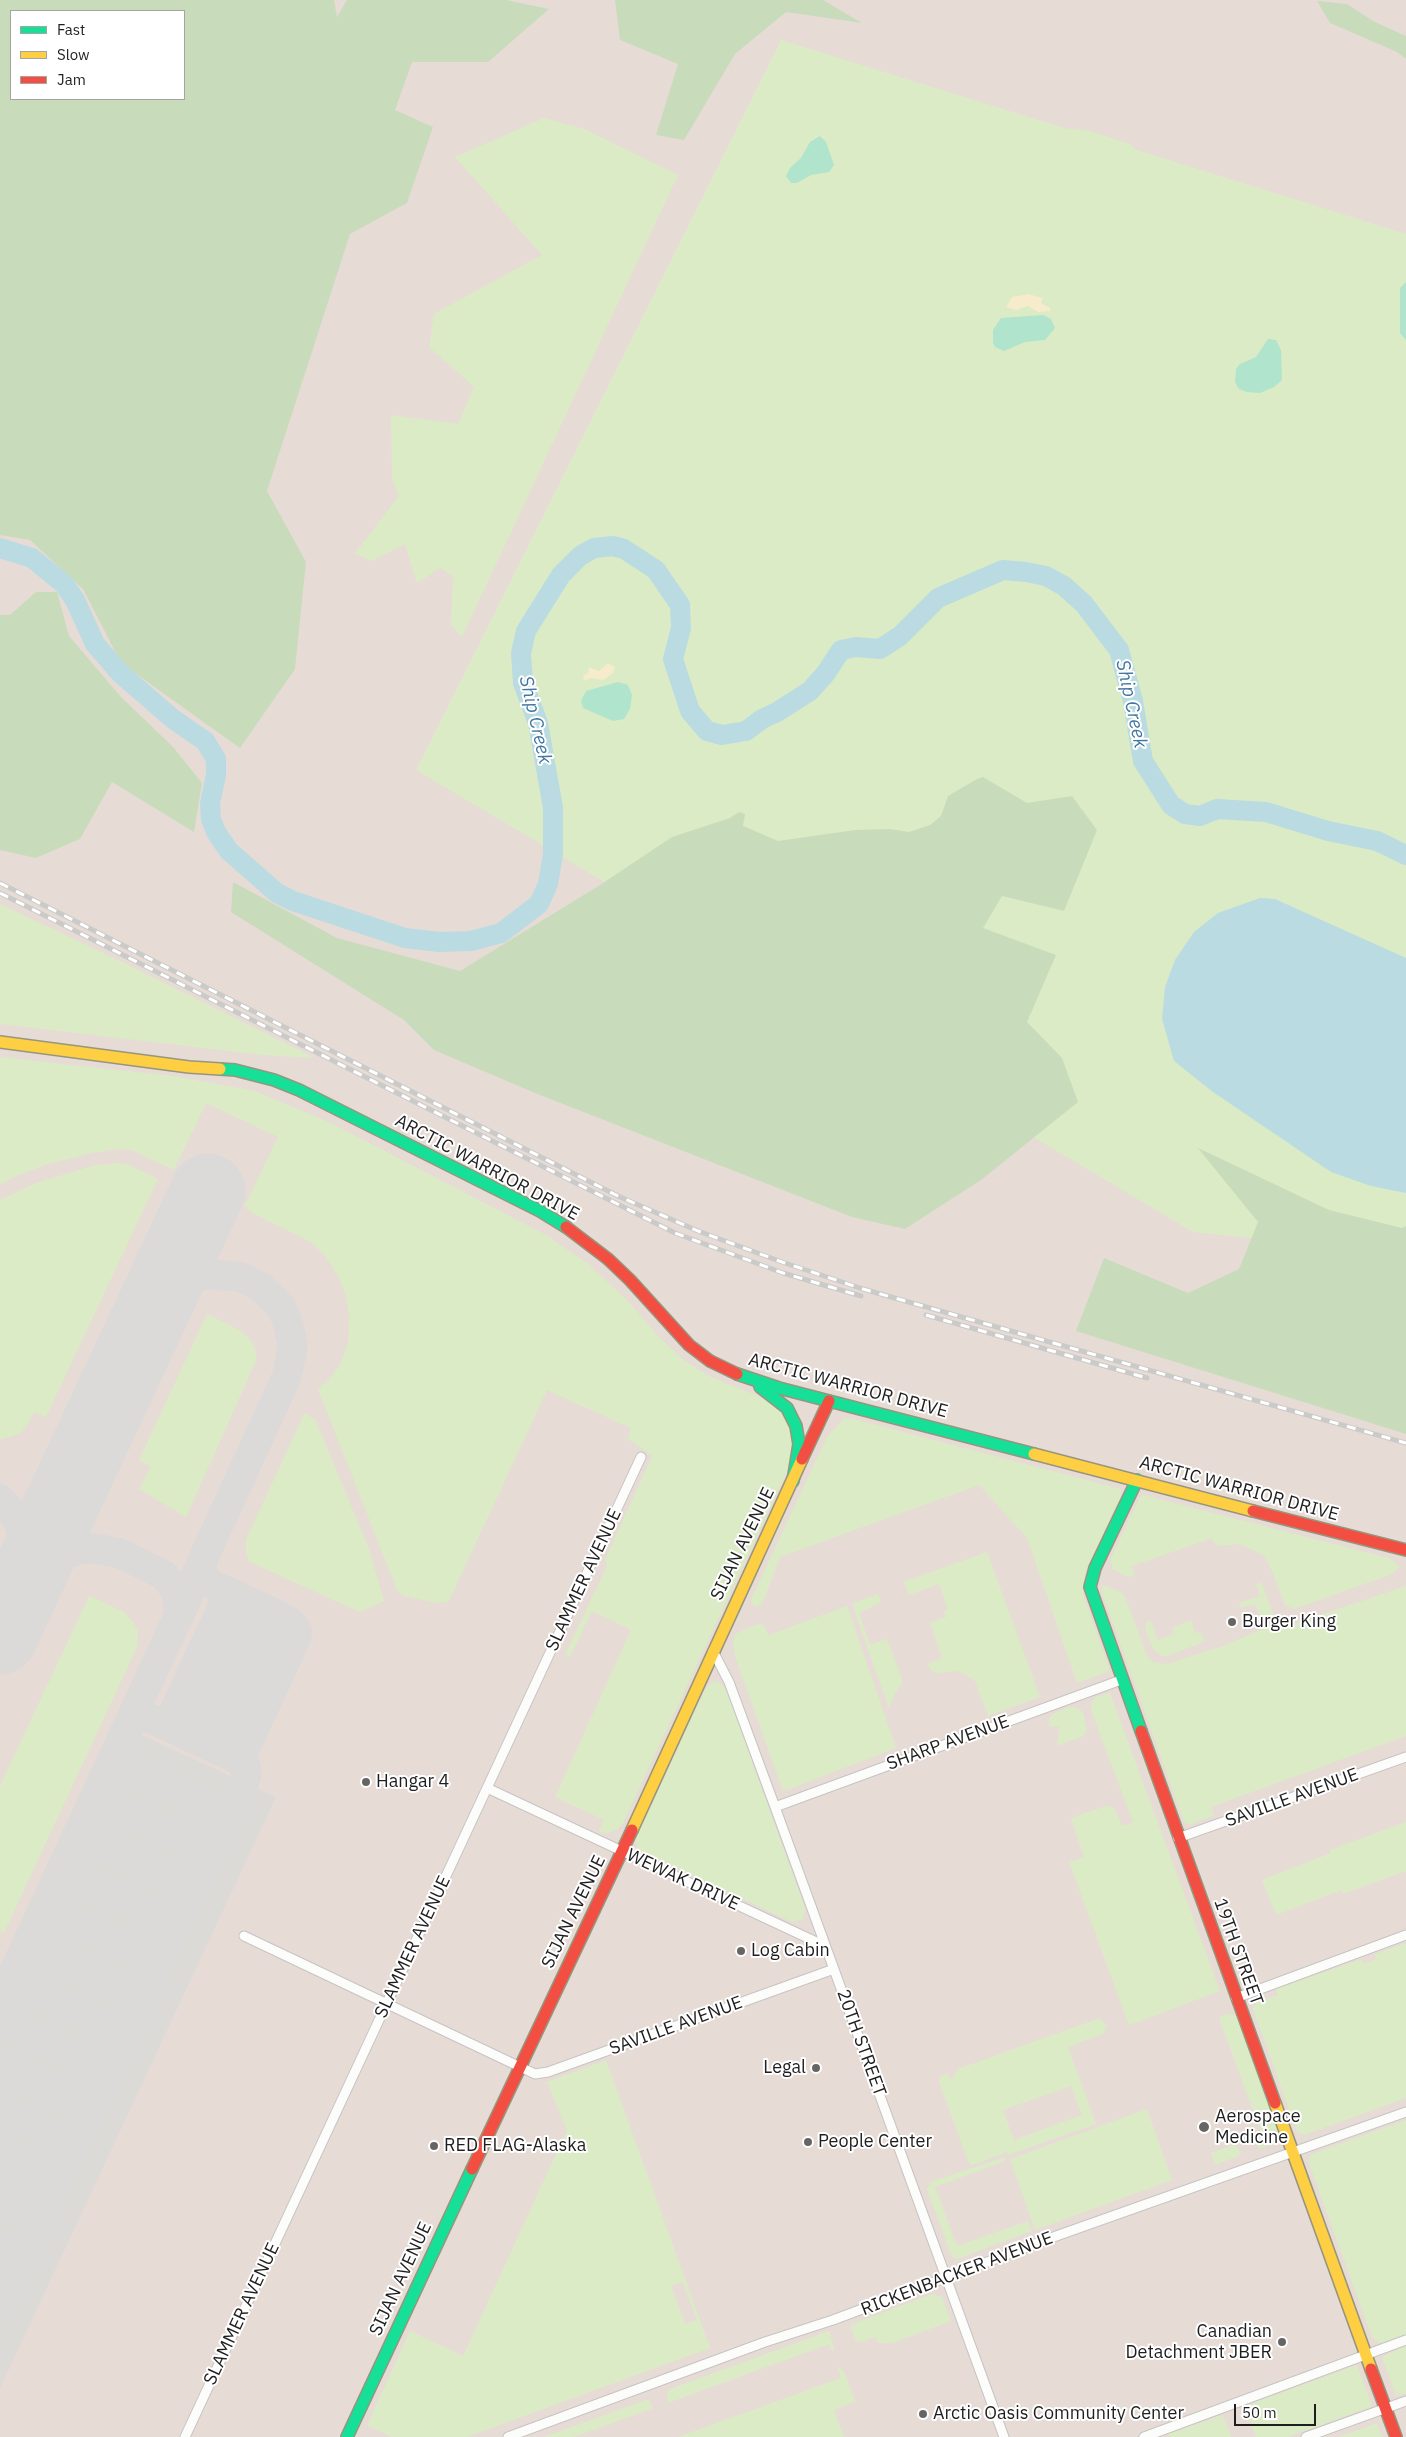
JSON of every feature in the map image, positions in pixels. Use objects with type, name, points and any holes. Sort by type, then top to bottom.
[{"type":"street","name":"ARCTIC WARRIOR DRIVE","points":[[0,1042],[189,1067],[235,1070],[274,1080],[299,1090],[540,1211],[567,1228],[608,1259],[630,1280],[689,1345],[710,1362],[742,1376],[830,1401],[1406,1550]]},
{"type":"street","points":[[742,1376],[772,1395],[787,1408],[796,1426],[799,1444],[793,1481]]},
{"type":"street","name":"SIJAN AVENUE","points":[[351,2436],[518,2068],[622,1851],[830,1401]]},
{"type":"street","name":"SLAMMER AVENUE","points":[[185,2437],[641,1457]]},
{"type":"street","name":"19TH STREET","points":[[1137,1480],[1095,1568],[1090,1587],[1121,1680],[1396,2437]]},
{"type":"street","name":"20TH STREET","points":[[713,1651],[729,1682],[776,1807],[1004,2437]]},
{"type":"street","name":"SHARP AVENUE","points":[[776,1807],[1121,1680]]},
{"type":"street","name":"SAVILLE AVENUE","points":[[1178,1838],[1406,1757]]},
{"type":"street","name":"WEWAK DRIVE","points":[[487,1788],[826,1946]]},
{"type":"street","points":[[1236,1998],[1406,1935]]},
{"type":"street","name":"SAVILLE AVENUE","points":[[244,1936],[388,2003],[518,2068],[535,2074],[548,2072],[834,1969]]},
{"type":"street","name":"RICKENBACKER AVENUE","points":[[508,2437],[1059,2235],[1406,2112]]},
{"type":"street","points":[[1144,2437],[1406,2340]]},
{"type":"street","points":[[1306,2437],[1406,2401]]},
{"type":"shaded area","points":[[0,0],[1406,0],[1406,2437],[0,2437]]},
{"type":"shaded area","points":[[135,1732],[276,1797],[0,2388],[0,2021]]},
{"type":"green space","points":[[0,0],[334,0],[337,17],[347,0],[506,0],[549,9],[488,62],[412,62],[395,110],[433,127],[407,203],[350,234],[267,491],[306,562],[295,669],[240,748],[121,663],[83,589],[30,540],[0,535]]},
{"type":"green space","points":[[615,0],[823,0],[862,23],[786,12],[735,54],[684,140],[656,135],[678,64],[620,40]]},
{"type":"green space","points":[[1317,1],[1347,4],[1373,21],[1406,36],[1406,59],[1397,52],[1330,23]]},
{"type":"green space","points":[[781,40],[1064,128],[1089,131],[1130,144],[1137,150],[1406,234],[1406,1255],[1193,1232],[416,770]]},
{"type":"green space","points":[[544,118],[584,129],[678,175],[462,637],[451,625],[453,576],[440,568],[417,583],[405,544],[371,561],[355,553],[399,496],[392,479],[391,415],[458,424],[474,387],[429,347],[434,314],[542,255],[455,157]]},
{"type":"green space","points":[[820,136],[826,142],[834,165],[829,172],[811,175],[797,183],[791,183],[786,176],[790,168],[801,158],[810,142]]},
{"type":"green space","points":[[1406,282],[1406,340],[1400,333],[1400,288]]},
{"type":"green space","points":[[1043,315],[1051,319],[1055,328],[1045,340],[1025,342],[1004,351],[995,347],[993,343],[993,330],[1001,318]]},
{"type":"green space","points":[[1268,339],[1276,340],[1281,350],[1282,380],[1274,387],[1260,393],[1239,389],[1235,382],[1236,369],[1240,364],[1256,357]]},
{"type":"green space","points":[[36,592],[57,592],[69,636],[121,697],[173,747],[202,783],[194,832],[112,782],[80,839],[36,858],[0,850],[0,615],[10,615]]},
{"type":"green space","points":[[618,682],[628,685],[632,695],[630,709],[624,719],[613,721],[583,708],[581,701],[586,691]]},
{"type":"green space","points":[[983,777],[1027,803],[1072,796],[1097,830],[1064,911],[1002,896],[983,928],[1056,955],[1027,1022],[1062,1058],[1078,1102],[981,1180],[905,1229],[852,1217],[535,1093],[434,1050],[404,1020],[231,912],[233,882],[337,938],[460,971],[600,885],[672,837],[730,818],[739,812],[745,814],[743,826],[778,841],[855,830],[890,829],[909,832],[930,825],[941,816],[948,796]]},
{"type":"green space","points":[[0,904],[315,1058],[263,1055],[0,1024]]},
{"type":"green space","points":[[0,1057],[173,1076],[255,1091],[331,1123],[546,1235],[587,1263],[627,1300],[659,1337],[685,1361],[711,1377],[758,1396],[773,1405],[784,1416],[792,1432],[791,1463],[622,1825],[616,1830],[608,1833],[599,1832],[604,1820],[555,1797],[631,1630],[592,1611],[570,1657],[565,1655],[607,1566],[605,1560],[652,1456],[627,1438],[631,1428],[547,1390],[449,1601],[437,1603],[404,1596],[397,1590],[318,1389],[332,1376],[341,1363],[348,1342],[349,1316],[346,1296],[339,1278],[326,1257],[311,1242],[250,1212],[245,1205],[278,1137],[206,1103],[174,1170],[131,1150],[119,1149],[92,1153],[45,1165],[16,1176],[0,1185]]},
{"type":"green space","points":[[1198,1148],[1329,1210],[1402,1228],[1406,1226],[1406,1434],[1076,1331],[1104,1258],[1188,1293],[1239,1269],[1258,1222]]},
{"type":"green space","points":[[116,1163],[129,1165],[158,1179],[46,1417],[34,1412],[26,1427],[17,1435],[0,1439],[0,1200],[36,1183],[96,1165]]},
{"type":"green space","points":[[207,1314],[243,1332],[251,1341],[256,1351],[256,1361],[186,1517],[139,1489],[151,1466],[139,1460]]},
{"type":"green space","points":[[304,1414],[315,1419],[369,1549],[384,1601],[360,1612],[250,1562],[246,1554],[246,1540]]},
{"type":"green space","points":[[850,1418],[1121,1489],[1120,1499],[1087,1568],[1083,1583],[1083,1594],[1110,1671],[1077,1683],[1027,1538],[979,1485],[780,1557],[763,1602],[758,1606],[751,1603],[752,1597],[827,1437],[843,1419]]},
{"type":"green space","points":[[1143,1495],[1389,1558],[1400,1566],[1392,1574],[1294,1609],[1285,1605],[1270,1566],[1263,1555],[1240,1544],[1216,1546],[1212,1538],[1132,1566],[1134,1576],[1128,1577],[1112,1569],[1111,1558],[1139,1499]]},
{"type":"green space","points":[[987,1552],[1040,1697],[988,1716],[975,1681],[959,1671],[937,1673],[932,1671],[927,1664],[942,1658],[930,1623],[946,1617],[944,1611],[948,1609],[939,1584],[909,1595],[904,1582]]},
{"type":"green space","points":[[1259,1582],[1262,1584],[1274,1616],[1262,1620],[1255,1604],[1240,1608],[1239,1603],[1260,1596],[1256,1585]]},
{"type":"green space","points":[[1103,1585],[1122,1593],[1126,1599],[1147,1656],[1153,1662],[1167,1664],[1223,1646],[1262,1629],[1273,1626],[1288,1626],[1406,1586],[1406,1736],[1211,1807],[1214,1815],[1189,1825],[1184,1822],[1101,1590]]},
{"type":"green space","points":[[878,1594],[881,1602],[859,1613],[870,1645],[887,1639],[901,1677],[902,1684],[894,1695],[889,1709],[852,1604]]},
{"type":"green space","points":[[89,1596],[124,1612],[134,1623],[138,1632],[137,1647],[4,1933],[0,1931],[0,1786]]},
{"type":"green space","points":[[847,1606],[896,1748],[787,1790],[782,1789],[735,1656],[733,1643],[735,1634],[758,1624],[764,1625],[769,1635]]},
{"type":"green space","points":[[1191,1620],[1195,1633],[1201,1632],[1204,1642],[1167,1656],[1162,1656],[1153,1649],[1145,1628],[1147,1622],[1151,1621],[1158,1640],[1174,1634],[1172,1628]]},
{"type":"green space","points":[[716,1681],[722,1684],[727,1692],[805,1908],[803,1920],[792,1922],[638,1849],[635,1840],[705,1689]]},
{"type":"green space","points":[[1110,1693],[1220,1991],[1129,2025],[1069,1862],[1084,1857],[1071,1818],[1106,1806],[1114,1808],[1122,1826],[1133,1822],[1091,1710],[1092,1701],[1096,1697]]},
{"type":"green space","points":[[1069,1707],[1083,1712],[1087,1731],[1083,1736],[1057,1746],[1060,1727],[1048,1726],[1050,1717],[1054,1713]]},
{"type":"green space","points":[[1406,1822],[1406,1871],[1343,1894],[1342,1890],[1276,1915],[1262,1880],[1331,1853],[1330,1850]]},
{"type":"green space","points":[[1406,1943],[1406,2098],[1304,2135],[1297,2132],[1253,2009],[1256,2003],[1278,1995],[1276,1989],[1362,1959],[1364,1964],[1377,1959],[1375,1954]]},
{"type":"green space","points":[[1228,2014],[1235,2015],[1238,2018],[1282,2139],[1259,2149],[1256,2140],[1263,2137],[1220,2021],[1220,2017]]},
{"type":"green space","points":[[1100,2018],[1107,2026],[1103,2034],[1068,2047],[1096,2124],[1008,2155],[1007,2152],[970,2166],[939,2082],[941,2076],[949,2072],[947,2076],[952,2079],[958,2069]],"holes":[[[1071,2086],[1082,2115],[1014,2140],[1003,2110]]]},
{"type":"green space","points":[[606,2060],[710,2348],[467,2437],[392,2437],[367,2425],[410,2331],[463,2356],[567,2130],[547,2082]],"holes":[[[683,2282],[697,2320],[685,2324],[671,2286]]]},
{"type":"green space","points":[[1147,2109],[1172,2180],[1035,2230],[1010,2159]]},
{"type":"green space","points":[[1406,2120],[1406,2335],[1382,2344],[1372,2337],[1308,2161],[1312,2154]]},
{"type":"green space","points":[[1233,2145],[1239,2148],[1241,2155],[1215,2165],[1211,2153]]},
{"type":"green space","points":[[1004,2157],[1005,2161],[935,2187],[957,2246],[1028,2221],[1032,2231],[957,2259],[952,2257],[927,2189],[931,2182]]},
{"type":"green space","points":[[932,2294],[942,2297],[951,2321],[893,2343],[878,2343],[875,2337],[857,2343],[850,2325]]},
{"type":"green space","points":[[829,2331],[834,2348],[832,2352],[829,2344],[668,2403],[667,2394],[670,2389]]},
{"type":"green space","points":[[1406,2346],[1406,2393],[1396,2396],[1382,2357]]},
{"type":"green space","points":[[837,2365],[844,2372],[855,2402],[834,2410],[844,2437],[678,2437],[841,2378]]},
{"type":"green space","points":[[1357,2365],[1372,2405],[1368,2408],[1288,2437],[1256,2437],[1245,2406]]},
{"type":"green space","points":[[649,2399],[653,2408],[574,2437],[544,2437]]},
{"type":"green space","points":[[1223,2415],[1231,2437],[1170,2437],[1168,2434]]},
{"type":"green space","points":[[1377,2423],[1382,2437],[1338,2437]]},
{"type":"sand","points":[[1028,294],[1043,298],[1041,303],[1050,308],[1050,311],[1038,312],[1028,306],[1016,310],[1006,307],[1012,297]]},
{"type":"sand","points":[[608,663],[615,667],[613,673],[603,680],[591,678],[584,681],[583,676],[588,673],[589,667],[599,671]]},
{"type":"water","points":[[1260,898],[1275,899],[1406,958],[1406,1193],[1371,1186],[1331,1172],[1213,1092],[1174,1061],[1162,1019],[1165,987],[1175,960],[1194,932],[1218,913]]},
{"type":"waterway","name":"Ship Creek","points":[[0,548],[32,558],[64,584],[75,600],[95,644],[121,674],[173,719],[205,741],[216,759],[216,775],[210,803],[211,819],[216,832],[229,851],[277,893],[293,901],[405,938],[439,942],[471,941],[501,933],[539,904],[548,884],[553,854],[553,808],[538,723],[523,683],[521,653],[526,631],[561,575],[580,556],[594,548],[613,546],[624,549],[656,570],[680,605],[681,628],[673,659],[690,711],[707,731],[722,735],[746,731],[762,719],[777,712],[810,691],[826,673],[841,650],[856,647],[880,649],[900,636],[938,598],[1003,570],[1026,572],[1046,576],[1064,586],[1084,604],[1119,650],[1133,701],[1143,761],[1171,805],[1185,814],[1200,816],[1217,809],[1266,812],[1328,831],[1377,841],[1406,855]]},
{"type":"taxiway","points":[[151,1313],[170,1292],[190,1279],[209,1274],[240,1277],[261,1287],[281,1307],[287,1320],[293,1345],[287,1376],[202,1561],[179,1617]]},
{"type":"taxiway","points":[[0,1499],[17,1518],[26,1546],[26,1569],[21,1592]]},
{"type":"taxiway","points":[[0,2002],[178,1617],[179,1610],[176,1591],[164,1575],[119,1553],[93,1548],[77,1550],[51,1560],[35,1574],[17,1601]]},
{"type":"taxiway","points":[[202,1561],[202,1575],[209,1583],[280,1616],[291,1623],[297,1631],[296,1638],[243,1753],[234,1757]]},
{"type":"taxiway","points":[[163,1724],[170,1720],[224,1604],[226,1596],[224,1590]]},
{"type":"taxiway","points":[[186,1735],[194,1731],[245,1618],[245,1607],[235,1595]]},
{"type":"taxiway","points":[[212,1747],[220,1740],[271,1628],[270,1618],[259,1606]]},
{"type":"taxiway","points":[[0,2307],[246,1777],[246,1767],[237,1759],[152,1719],[138,1717],[127,1728]]},
{"type":"taxiway","points":[[122,1755],[125,1762],[133,1770],[208,1805],[227,1804]]},
{"type":"taxiway","points":[[133,1770],[123,1769],[114,1771],[104,1780],[105,1792],[109,1801],[190,1842],[205,1843],[220,1834],[219,1817],[208,1805]]},
{"type":"taxiway","points":[[116,1806],[101,1806],[87,1815],[87,1828],[91,1836],[99,1843],[174,1879],[186,1880],[204,1870],[201,1854],[190,1842]]},
{"type":"taxiway","points":[[70,1865],[74,1873],[82,1880],[157,1915],[167,1917],[176,1914]]},
{"type":"taxiway","points":[[82,1880],[67,1879],[53,1889],[55,1906],[65,1916],[140,1952],[160,1951],[169,1943],[168,1927],[157,1915]]},
{"type":"taxiway","points":[[36,1938],[39,1945],[48,1953],[122,1988],[133,1990],[142,1988]]},
{"type":"taxiway","points":[[48,1953],[32,1953],[19,1962],[19,1973],[23,1982],[31,1990],[105,2025],[125,2025],[135,2016],[133,2000],[122,1988]]},
{"type":"taxiway","points":[[31,1990],[23,1988],[13,1990],[2,1998],[3,2015],[13,2027],[89,2062],[97,2063],[106,2062],[118,2054],[119,2045],[116,2036],[105,2025]]},
{"type":"taxiway","points":[[0,2065],[75,2099],[84,2100],[95,2095],[101,2090],[101,2081]]},
{"type":"taxiway","points":[[0,2110],[61,2136],[79,2131],[84,2126],[84,2117]]},
{"type":"taxiway","points":[[0,2154],[37,2172],[46,2173],[54,2172],[64,2166],[67,2163],[67,2153]]},
{"type":"taxiway","points":[[0,2199],[20,2208],[31,2210],[41,2206],[50,2199],[50,2190]]},
{"type":"taxiway","points":[[0,2243],[13,2246],[23,2244],[33,2236],[33,2226]]},
{"type":"runway","points":[[0,1637],[208,1191]]},
{"type":"railway","points":[[0,883],[618,1196],[698,1231],[863,1289],[1406,1443]]},
{"type":"railway","points":[[0,893],[675,1233],[783,1273],[861,1296]]},
{"type":"railway","points":[[926,1315],[1147,1378]]},
{"type":"traffic: fast","points":[[220,1069],[235,1070],[274,1080],[299,1090],[540,1211],[566,1227]]},
{"type":"traffic: fast","points":[[737,1374],[779,1388],[1034,1454]]},
{"type":"traffic: fast","points":[[760,1387],[787,1408],[796,1426],[799,1444],[793,1481]]},
{"type":"traffic: fast","points":[[1137,1480],[1095,1568],[1090,1587],[1141,1731]]},
{"type":"traffic: fast","points":[[347,2437],[472,2169]]},
{"type":"traffic: slow","points":[[0,1042],[189,1067],[220,1069]]},
{"type":"traffic: slow","points":[[1034,1454],[1253,1511]]},
{"type":"traffic: slow","points":[[632,1830],[802,1459]]},
{"type":"traffic: slow","points":[[1275,2103],[1371,2369]]},
{"type":"traffic: jam","points":[[566,1227],[608,1259],[630,1280],[689,1345],[710,1361],[737,1374]]},
{"type":"traffic: jam","points":[[802,1459],[829,1401]]},
{"type":"traffic: jam","points":[[1253,1511],[1406,1550]]},
{"type":"traffic: jam","points":[[1141,1731],[1275,2103]]},
{"type":"traffic: jam","points":[[472,2169],[632,1830]]},
{"type":"traffic: jam","points":[[1371,2369],[1396,2437]]},
{"type":"place","name":"Burger King","points":[[1232,1622]]},
{"type":"place","name":"Hangar 4","points":[[366,1782]]},
{"type":"place","name":"Log Cabin","points":[[741,1951]]},
{"type":"place","name":"Legal","points":[[816,2068]]},
{"type":"place","name":"Aerospace Medicine","points":[[1204,2127]]},
{"type":"place","name":"People Center","points":[[808,2142]]},
{"type":"place","name":"RED FLAG-Alaska","points":[[434,2146]]},
{"type":"place","name":"Canadian Detachment JBER","points":[[1282,2342]]},
{"type":"place","name":"Arctic Oasis Community Center","points":[[923,2414]]}]
